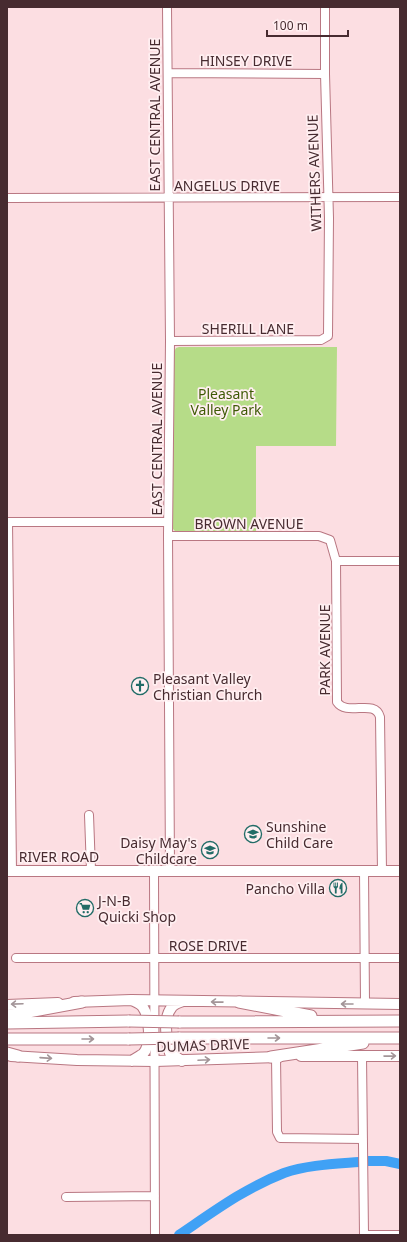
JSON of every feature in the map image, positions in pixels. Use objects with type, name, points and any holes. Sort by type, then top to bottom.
[{"type":"highway","points":[[7,1016],[82,1002]]},
{"type":"highway","points":[[239,1002],[306,1016],[369,1021]]},
{"type":"highway","points":[[7,1023],[129,1021],[400,1021]]},
{"type":"highway","points":[[7,1039],[398,1038]]},
{"type":"highway","points":[[273,1057],[398,1038]]},
{"type":"highway","points":[[7,1055],[18,1056]]},
{"type":"main road","name":"RIVER ROAD","points":[[9,870],[400,871]]},
{"type":"main road","points":[[131,1000],[141,1005],[146,1014],[148,1029],[148,1044],[143,1053],[132,1061]]},
{"type":"main road","points":[[7,1005],[131,1000],[400,1004]]},
{"type":"main road","points":[[182,1061],[170,1053],[167,1027],[168,1015],[172,1006],[183,1001]]},
{"type":"main road","name":"DUMAS DRIVE","points":[[18,1056],[77,1060],[132,1061],[182,1061],[273,1057],[400,1056]]},
{"type":"street","name":"EAST CENTRAL AVENUE","points":[[167,7],[167,198],[170,341],[168,522],[170,870]]},
{"type":"street","name":"WITHERS AVENUE","points":[[325,7],[329,332],[327,338]]},
{"type":"street","name":"HINSEY DRIVE","points":[[168,73],[325,74]]},
{"type":"street","name":"ANGELUS DRIVE","points":[[7,198],[400,197]]},
{"type":"street","name":"SHERILL LANE","points":[[170,341],[321,340],[327,338]]},
{"type":"street","points":[[9,870],[7,522],[168,522]]},
{"type":"street","name":"BROWN AVENUE","points":[[168,536],[319,536],[329,539]]},
{"type":"street","name":"PARK AVENUE","points":[[329,539],[332,544],[336,561],[337,702],[344,707],[374,709],[379,712],[380,717],[382,870]]},
{"type":"street","points":[[336,561],[400,561]]},
{"type":"street","points":[[89,815],[91,870]]},
{"type":"street","points":[[154,870],[155,1235]]},
{"type":"street","points":[[364,870],[365,1004]]},
{"type":"street","name":"ROSE DRIVE","points":[[16,958],[400,958]]},
{"type":"street","points":[[362,1056],[364,1235]]},
{"type":"street","points":[[273,1057],[276,1127],[280,1138],[363,1139]]},
{"type":"street","points":[[66,1197],[155,1196]]},
{"type":"street","points":[[368,1235],[400,1235]]},
{"type":"green space","name":"Pleasant Valley Park","points":[[337,347],[336,446],[256,446],[256,532],[176,532],[173,529],[172,355],[176,348]]},
{"type":"waterway","points":[[367,1161],[386,1161],[400,1164]]},
{"type":"waterway","points":[[179,1235],[243,1193],[284,1173],[293,1170],[330,1164],[359,1162]]},
{"type":"place","name":"Pleasant Valley Christian Church","points":[[140,686]]},
{"type":"place","name":"Sunshine Child Care","points":[[253,834]]},
{"type":"place","name":"Daisy May's Childcare","points":[[210,850]]},
{"type":"place","name":"Pancho Villa","points":[[338,888]]},
{"type":"place","name":"J-N-B Quicki Shop","points":[[85,908]]}]
